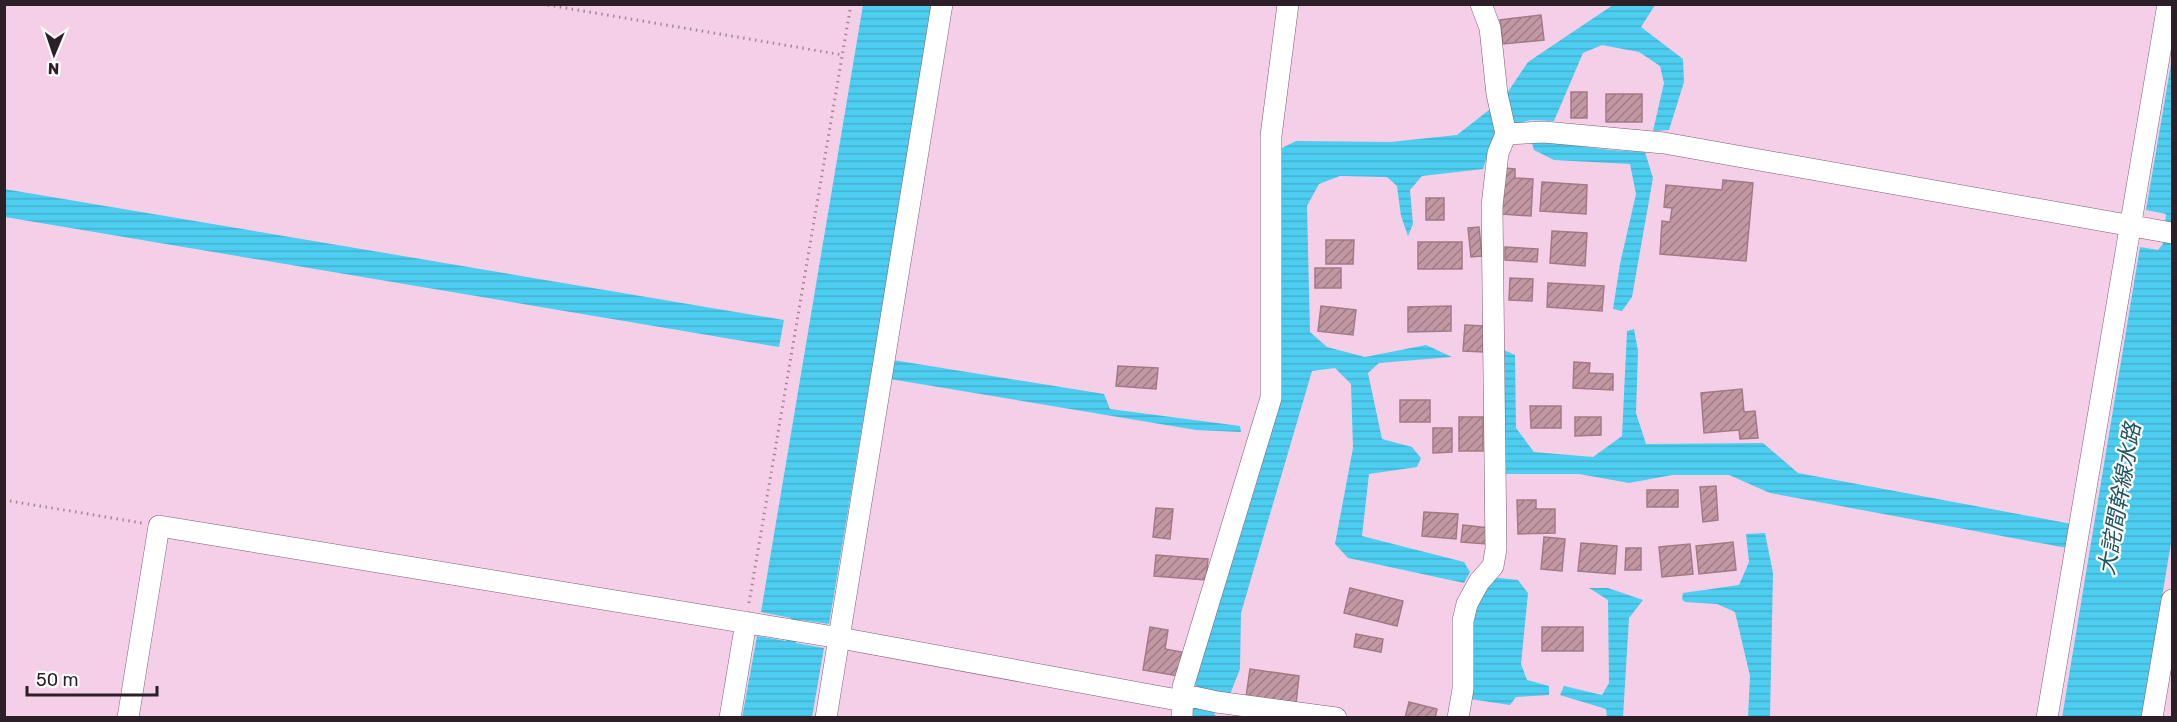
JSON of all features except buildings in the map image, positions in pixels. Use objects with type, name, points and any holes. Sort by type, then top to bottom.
[{"type":"street","points":[[826,717],[942,4]]},
{"type":"street","points":[[1186,705],[1183,687],[1271,398],[1272,136],[1288,4]]},
{"type":"street","points":[[1458,717],[1463,689],[1462,621],[1467,604],[1479,582],[1493,566],[1496,549],[1492,206],[1498,153],[1506,134],[1497,94],[1490,28],[1481,4]]},
{"type":"street","points":[[2047,717],[2168,4]]},
{"type":"street","points":[[1506,134],[1544,132],[1664,143],[2164,232]]},
{"type":"street","points":[[128,717],[159,526],[840,638],[1186,705],[1217,702],[1336,717]]},
{"type":"street","points":[[2152,717],[2172,600]]},
{"type":"street","points":[[730,717],[746,622]]},
{"type":"path","points":[[542,4],[843,55]]},
{"type":"path","points":[[746,622],[851,4]]},
{"type":"path","points":[[4,500],[159,526]]},
{"type":"water","points":[[863,5],[933,5],[829,624],[800,620],[796,643],[824,648],[812,717],[742,718],[757,636],[786,641],[791,618],[761,612]]},
{"type":"water","points":[[1613,5],[1655,5],[1641,27],[1683,59],[1684,82],[1669,130],[1653,131],[1664,83],[1660,66],[1639,52],[1602,45],[1583,53],[1554,121],[1531,120],[1516,124],[1505,122],[1495,132],[1483,169],[1422,176],[1410,190],[1413,224],[1408,236],[1401,216],[1397,186],[1387,177],[1340,176],[1319,184],[1307,206],[1310,332],[1327,347],[1365,357],[1426,345],[1452,357],[1379,363],[1368,373],[1382,439],[1412,447],[1421,458],[1417,467],[1369,474],[1362,536],[1464,562],[1470,572],[1464,583],[1348,558],[1335,544],[1353,448],[1351,384],[1335,368],[1312,371],[1241,613],[1240,669],[1229,697],[1211,706],[1216,717],[1191,717],[1190,712],[1196,693],[1195,682],[1256,485],[1280,380],[1280,149],[1296,141],[1390,142],[1457,135],[1503,99],[1528,62]]},
{"type":"water","name":"大詫間幹線水路","points":[[2172,58],[2172,537],[2142,717],[2062,718],[2140,247],[2158,250],[2163,244],[2166,214],[2146,210]]},
{"type":"water","points":[[1531,140],[1645,152],[1653,178],[1632,297],[1622,311],[1613,309],[1620,264],[1636,194],[1630,164],[1554,160],[1534,150]]},
{"type":"water","points":[[4,189],[784,320],[779,347],[5,217]]},
{"type":"water","points":[[1634,329],[1638,351],[1636,413],[1646,444],[1763,443],[1798,473],[2072,524],[2067,548],[1770,493],[1729,475],[1672,475],[1629,483],[1579,474],[1506,474],[1504,350],[1515,355],[1516,428],[1534,452],[1593,457],[1622,436],[1627,331]]},
{"type":"water","points":[[893,360],[1104,394],[1110,409],[1240,426],[1241,432],[1196,430],[890,379]]},
{"type":"water","points":[[1765,533],[1773,573],[1770,717],[1748,717],[1750,676],[1735,612],[1717,604],[1685,602],[1682,599],[1683,593],[1739,585],[1749,562],[1746,534]]},
{"type":"water","points":[[1490,577],[1518,580],[1528,593],[1521,664],[1527,680],[1549,686],[1549,695],[1516,697],[1510,705],[1470,699],[1469,621]]},
{"type":"water","points":[[1589,588],[1608,588],[1643,600],[1629,618],[1623,717],[1607,717],[1606,709],[1560,695],[1564,686],[1602,695],[1609,683],[1608,600]]}]
